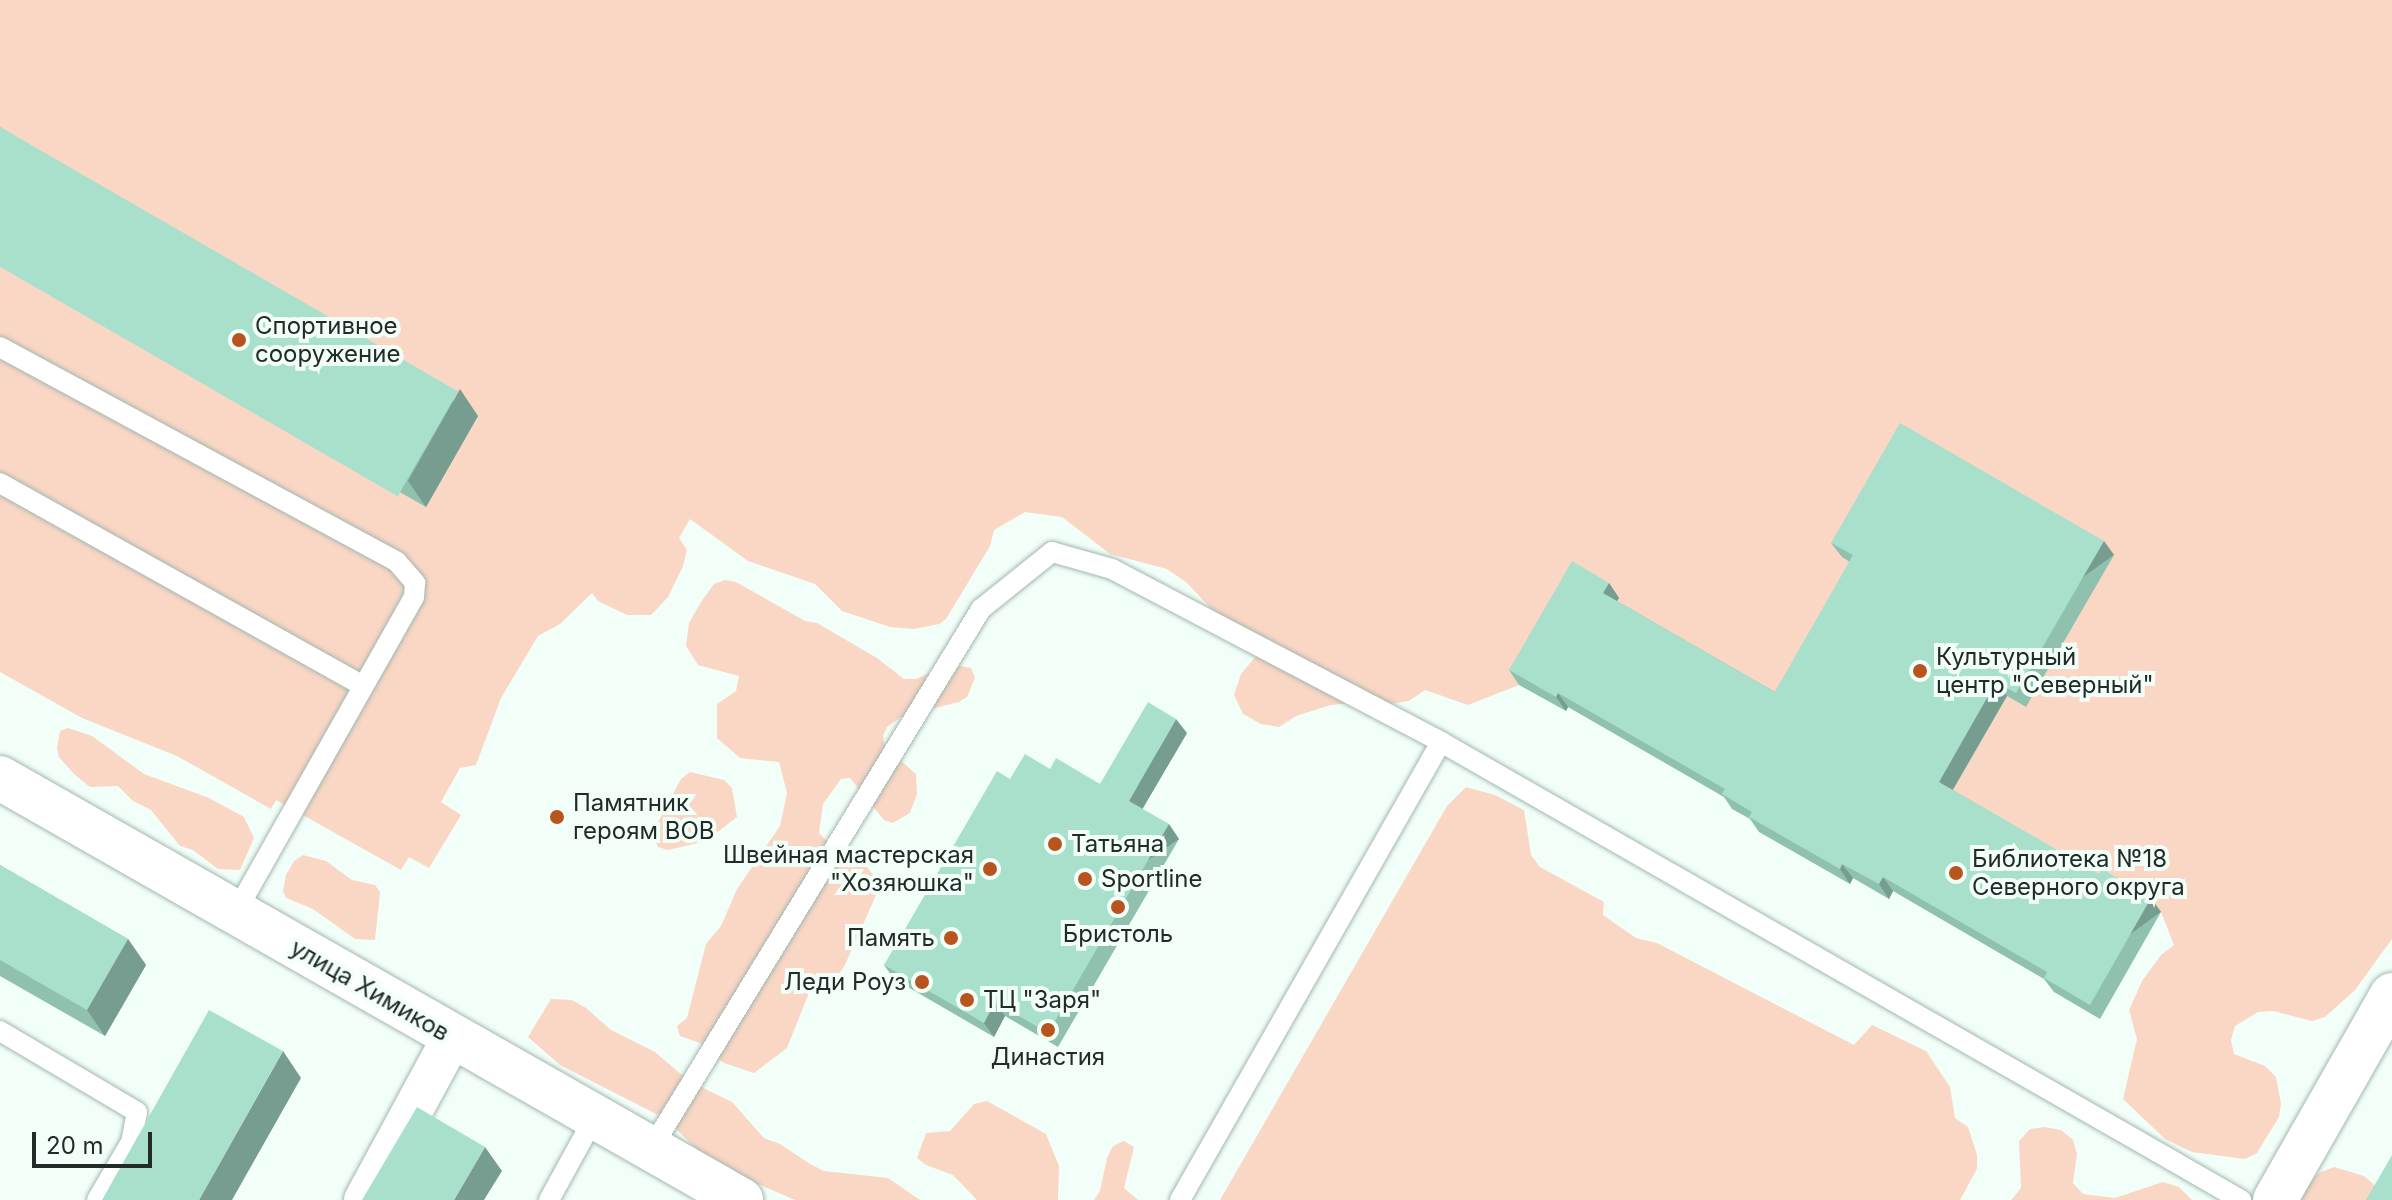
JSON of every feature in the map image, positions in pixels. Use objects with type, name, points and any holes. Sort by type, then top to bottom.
[{"type":"street","name":"улица Химиков","points":[[0,778],[741,1200]]},
{"type":"street","points":[[2275,1200],[2381,1040],[2392,995]]},
{"type":"street","points":[[364,1200],[452,1038]]},
{"type":"lane","points":[[0,347],[397,562],[415,583],[414,597],[236,912]]},
{"type":"lane","points":[[0,483],[363,686]]},
{"type":"lane","points":[[651,1149],[981,609],[1052,552],[1112,569],[1441,742],[2241,1200]]},
{"type":"lane","points":[[1180,1200],[1441,742]]},
{"type":"lane","points":[[0,1031],[137,1112],[131,1142],[97,1200]]},
{"type":"lane","points":[[549,1200],[594,1118]]},
{"type":"shaded area","points":[[0,0],[2392,0],[2392,939],[2355,990],[2325,1017],[2312,1021],[2273,1011],[2258,1012],[2235,1026],[2231,1040],[2234,1054],[2265,1066],[2276,1077],[2281,1104],[2279,1117],[2257,1153],[2245,1159],[2192,1152],[2165,1139],[2123,1099],[2137,1039],[2129,1010],[2142,981],[2161,955],[2174,945],[2161,912],[1949,796],[2007,696],[2026,707],[1863,570],[1785,706],[1613,607],[1619,597],[1582,576],[1519,685],[1468,705],[1425,690],[1409,701],[1331,705],[1296,716],[1279,727],[1261,724],[1243,714],[1234,695],[1241,674],[1256,656],[1186,582],[1167,569],[1110,554],[1062,517],[1025,512],[994,530],[990,546],[946,619],[939,624],[914,629],[890,627],[842,611],[815,584],[748,561],[690,519],[679,538],[687,550],[683,566],[668,597],[651,615],[627,615],[598,601],[592,593],[560,624],[538,636],[501,698],[476,765],[460,768],[441,802],[461,815],[429,868],[409,857],[401,870],[276,800],[271,809],[177,756],[82,718],[0,672]]},
{"type":"shaded area","points":[[725,580],[736,582],[805,621],[817,623],[877,658],[904,679],[916,679],[950,664],[971,668],[975,678],[967,697],[959,702],[903,716],[887,727],[883,736],[885,747],[916,774],[917,794],[910,813],[893,823],[884,820],[850,778],[841,779],[823,804],[819,833],[827,841],[858,855],[879,883],[877,893],[844,967],[838,975],[811,988],[787,1048],[754,1073],[724,1063],[700,1043],[680,1036],[677,1026],[687,1018],[706,944],[721,926],[737,889],[780,826],[787,793],[779,762],[740,758],[717,738],[717,704],[736,691],[739,676],[698,665],[686,646],[689,623],[701,602],[714,584]]},
{"type":"shaded area","points":[[68,728],[92,736],[144,774],[209,798],[244,817],[254,838],[240,870],[218,869],[193,850],[180,846],[151,810],[133,801],[118,786],[90,787],[74,774],[59,757],[57,749],[60,731]]},
{"type":"shaded area","points":[[690,772],[724,780],[732,788],[737,817],[706,841],[668,850],[658,847],[653,837],[656,826],[681,779]]},
{"type":"shaded area","points":[[1466,787],[1495,795],[1524,810],[1531,855],[1540,867],[1604,902],[1603,915],[1636,938],[1657,943],[1854,1045],[1872,1025],[1926,1051],[1950,1087],[1955,1118],[1968,1127],[1977,1155],[1977,1169],[1960,1200],[1220,1200],[1447,806]]},
{"type":"shaded area","points":[[303,855],[326,861],[352,880],[375,885],[380,892],[375,940],[355,939],[313,909],[286,898],[283,891],[286,875],[294,861]]},
{"type":"shaded area","points":[[551,999],[572,1000],[586,1008],[611,1030],[655,1052],[689,1081],[732,1102],[764,1138],[780,1144],[810,1164],[824,1171],[888,1178],[920,1200],[795,1200],[712,1164],[666,1119],[560,1065],[528,1037]]},
{"type":"shaded area","points":[[987,1101],[1046,1134],[1059,1166],[1058,1200],[977,1200],[953,1175],[926,1165],[917,1158],[926,1133],[950,1131],[974,1104]]},
{"type":"shaded area","points":[[2045,1127],[2061,1130],[2073,1140],[2077,1154],[2073,1183],[2083,1194],[2115,1198],[2163,1182],[2179,1187],[2192,1200],[2011,1200],[2021,1188],[2019,1141],[2030,1129]]},
{"type":"shaded area","points":[[1124,1141],[1134,1147],[1124,1188],[1138,1200],[1094,1200],[1100,1191],[1107,1158],[1113,1146]]},
{"type":"shaded area","points":[[2334,1167],[2364,1176],[2378,1188],[2377,1200],[2290,1200],[2319,1173]]},
{"type":"building","name":"Спортивное сооружение","points":[[0,127],[458,392],[398,496],[0,267]]},
{"type":"building","points":[[1900,423],[2104,541],[2016,693],[1996,682],[1939,782],[2099,874],[2102,869],[2151,898],[2090,1005],[2044,978],[2047,972],[1883,877],[1879,884],[1842,864],[1840,869],[1749,817],[1752,812],[1722,794],[1725,789],[1558,693],[1556,697],[1509,670],[1572,561],[1609,583],[1603,593],[1775,692],[1853,555],[1831,543]]},
{"type":"building","points":[[1148,702],[1176,719],[1129,801],[1169,824],[1048,1033],[995,1002],[984,1023],[884,965],[997,771],[1010,779],[1025,754],[1050,769],[1056,758],[1100,784]]},
{"type":"building","points":[[0,865],[128,939],[87,1010],[0,960]]},
{"type":"building","points":[[209,1010],[283,1051],[199,1200],[102,1200]]},
{"type":"building","points":[[417,1107],[485,1147],[454,1200],[362,1200]]},
{"type":"building","points":[[2392,1155],[2392,1200],[2366,1200]]},
{"type":"place","name":"Спортивное сооружение","points":[[239,340]]},
{"type":"place","name":"Культурный центр \"Северный\"","points":[[1920,671]]},
{"type":"place","name":"Памятник героям ВОВ","points":[[557,817]]},
{"type":"place","name":"Татьяна","points":[[1055,844]]},
{"type":"place","name":"Швейная мастерская \"Хозяюшка\"","points":[[990,869]]},
{"type":"place","name":"Библиотека №18 Северного округа","points":[[1956,873]]},
{"type":"place","name":"Sportline","points":[[1085,879]]},
{"type":"place","name":"Бристоль","points":[[1118,907]]},
{"type":"place","name":"Память","points":[[951,938]]},
{"type":"place","name":"Леди Роуз","points":[[922,982]]},
{"type":"place","name":"ТЦ \"Заря\"","points":[[967,1000]]},
{"type":"place","name":"Династия","points":[[1048,1030]]}]
